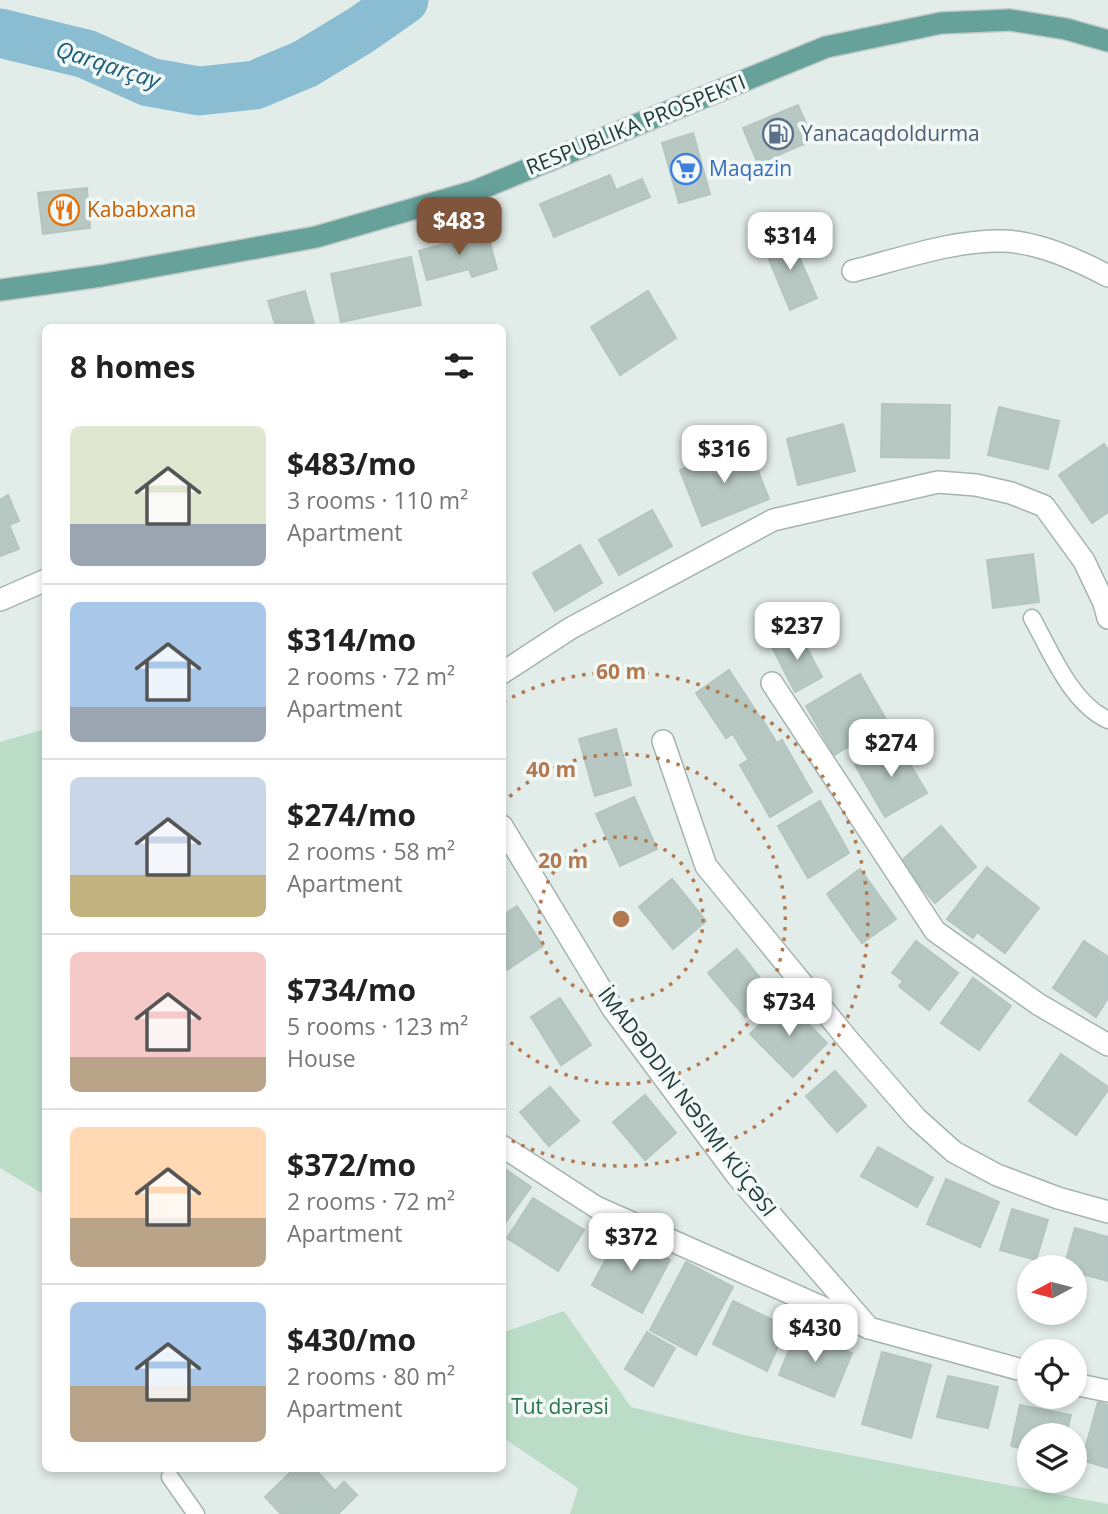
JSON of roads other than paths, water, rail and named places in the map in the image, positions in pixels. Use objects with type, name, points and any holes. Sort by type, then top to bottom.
[{"type":"main road","name":"RESPUBLIKA PROSPEKTI","points":[[0,290],[101,276],[316,237],[475,191],[826,47],[942,23],[1010,20],[1066,29],[1108,41]]},
{"type":"street","points":[[853,271],[953,246],[1002,241],[1046,248],[1108,276]]},
{"type":"street","points":[[506,670],[571,628],[772,520],[938,482],[976,485],[1011,493],[1044,506],[1084,561],[1104,603],[1108,618]]},
{"type":"street","points":[[0,600],[42,582]]},
{"type":"street","points":[[772,682],[935,931],[1038,1004],[1108,1045]]},
{"type":"street","points":[[663,741],[706,866],[916,1118],[954,1153],[997,1175],[1058,1198],[1108,1212]]},
{"type":"street","name":"İMADƏDDIN NƏSIMI KÜÇƏSI","points":[[506,833],[613,1009],[738,1177],[869,1328]]},
{"type":"street","points":[[506,1149],[596,1207],[869,1328],[1017,1369]]},
{"type":"street","points":[[1087,1387],[1108,1391]]},
{"type":"lane","points":[[1032,618],[1076,694],[1096,715],[1108,720]]},
{"type":"lane","points":[[170,1476],[196,1514]]},
{"type":"waterway","name":"Qarqarçay","points":[[0,33],[86,54],[149,82],[199,91],[255,85],[305,64],[404,0]]},
{"type":"place","name":"Yanacaqdoldurma","points":[[778,134]]},
{"type":"place","name":"Maqazin","points":[[686,169]]},
{"type":"place","name":"Kababxana","points":[[64,210]]},
{"type":"park label","name":"Tut dərəsi","points":[[560,1407]]}]
